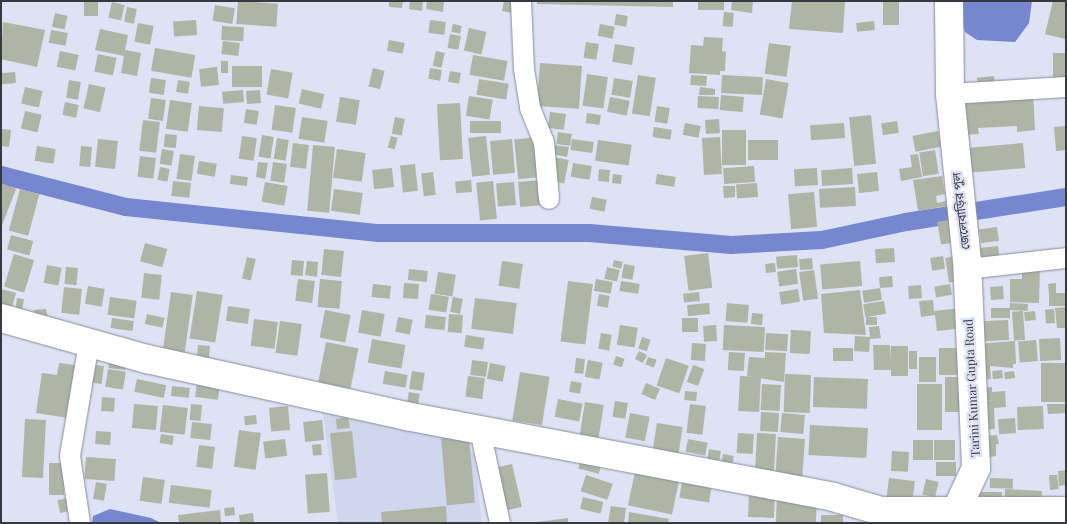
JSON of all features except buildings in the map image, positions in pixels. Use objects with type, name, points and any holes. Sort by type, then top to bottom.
[{"type":"street","points":[[521,1],[524,69],[530,108],[544,142],[549,200]]},
{"type":"street","points":[[949,1],[950,94],[1066,87]]},
{"type":"street","name":"জেলেবাড়ির পুল","points":[[950,94],[954,162],[967,265]]},
{"type":"street","points":[[967,265],[1066,258]]},
{"type":"street","name":"Tarini Kumar Gupta Road","points":[[956,511],[976,468],[967,265]]},
{"type":"street","points":[[1,318],[147,359],[480,430],[833,497],[881,517],[956,511],[1066,510]]},
{"type":"street","points":[[80,523],[70,456],[89,343]]},
{"type":"street","points":[[480,430],[500,523]]},
{"type":"shaded area","points":[[322,406],[450,436],[474,454],[482,523],[338,523]]},
{"type":"water","points":[[957,1],[1032,1],[1029,23],[1015,42],[977,40],[965,32]]},
{"type":"water","points":[[110,509],[151,518],[161,523],[92,523],[93,516]]},
{"type":"waterway","points":[[1,175],[126,207],[379,233],[589,233],[731,245],[822,240],[906,222],[1066,197]]}]
